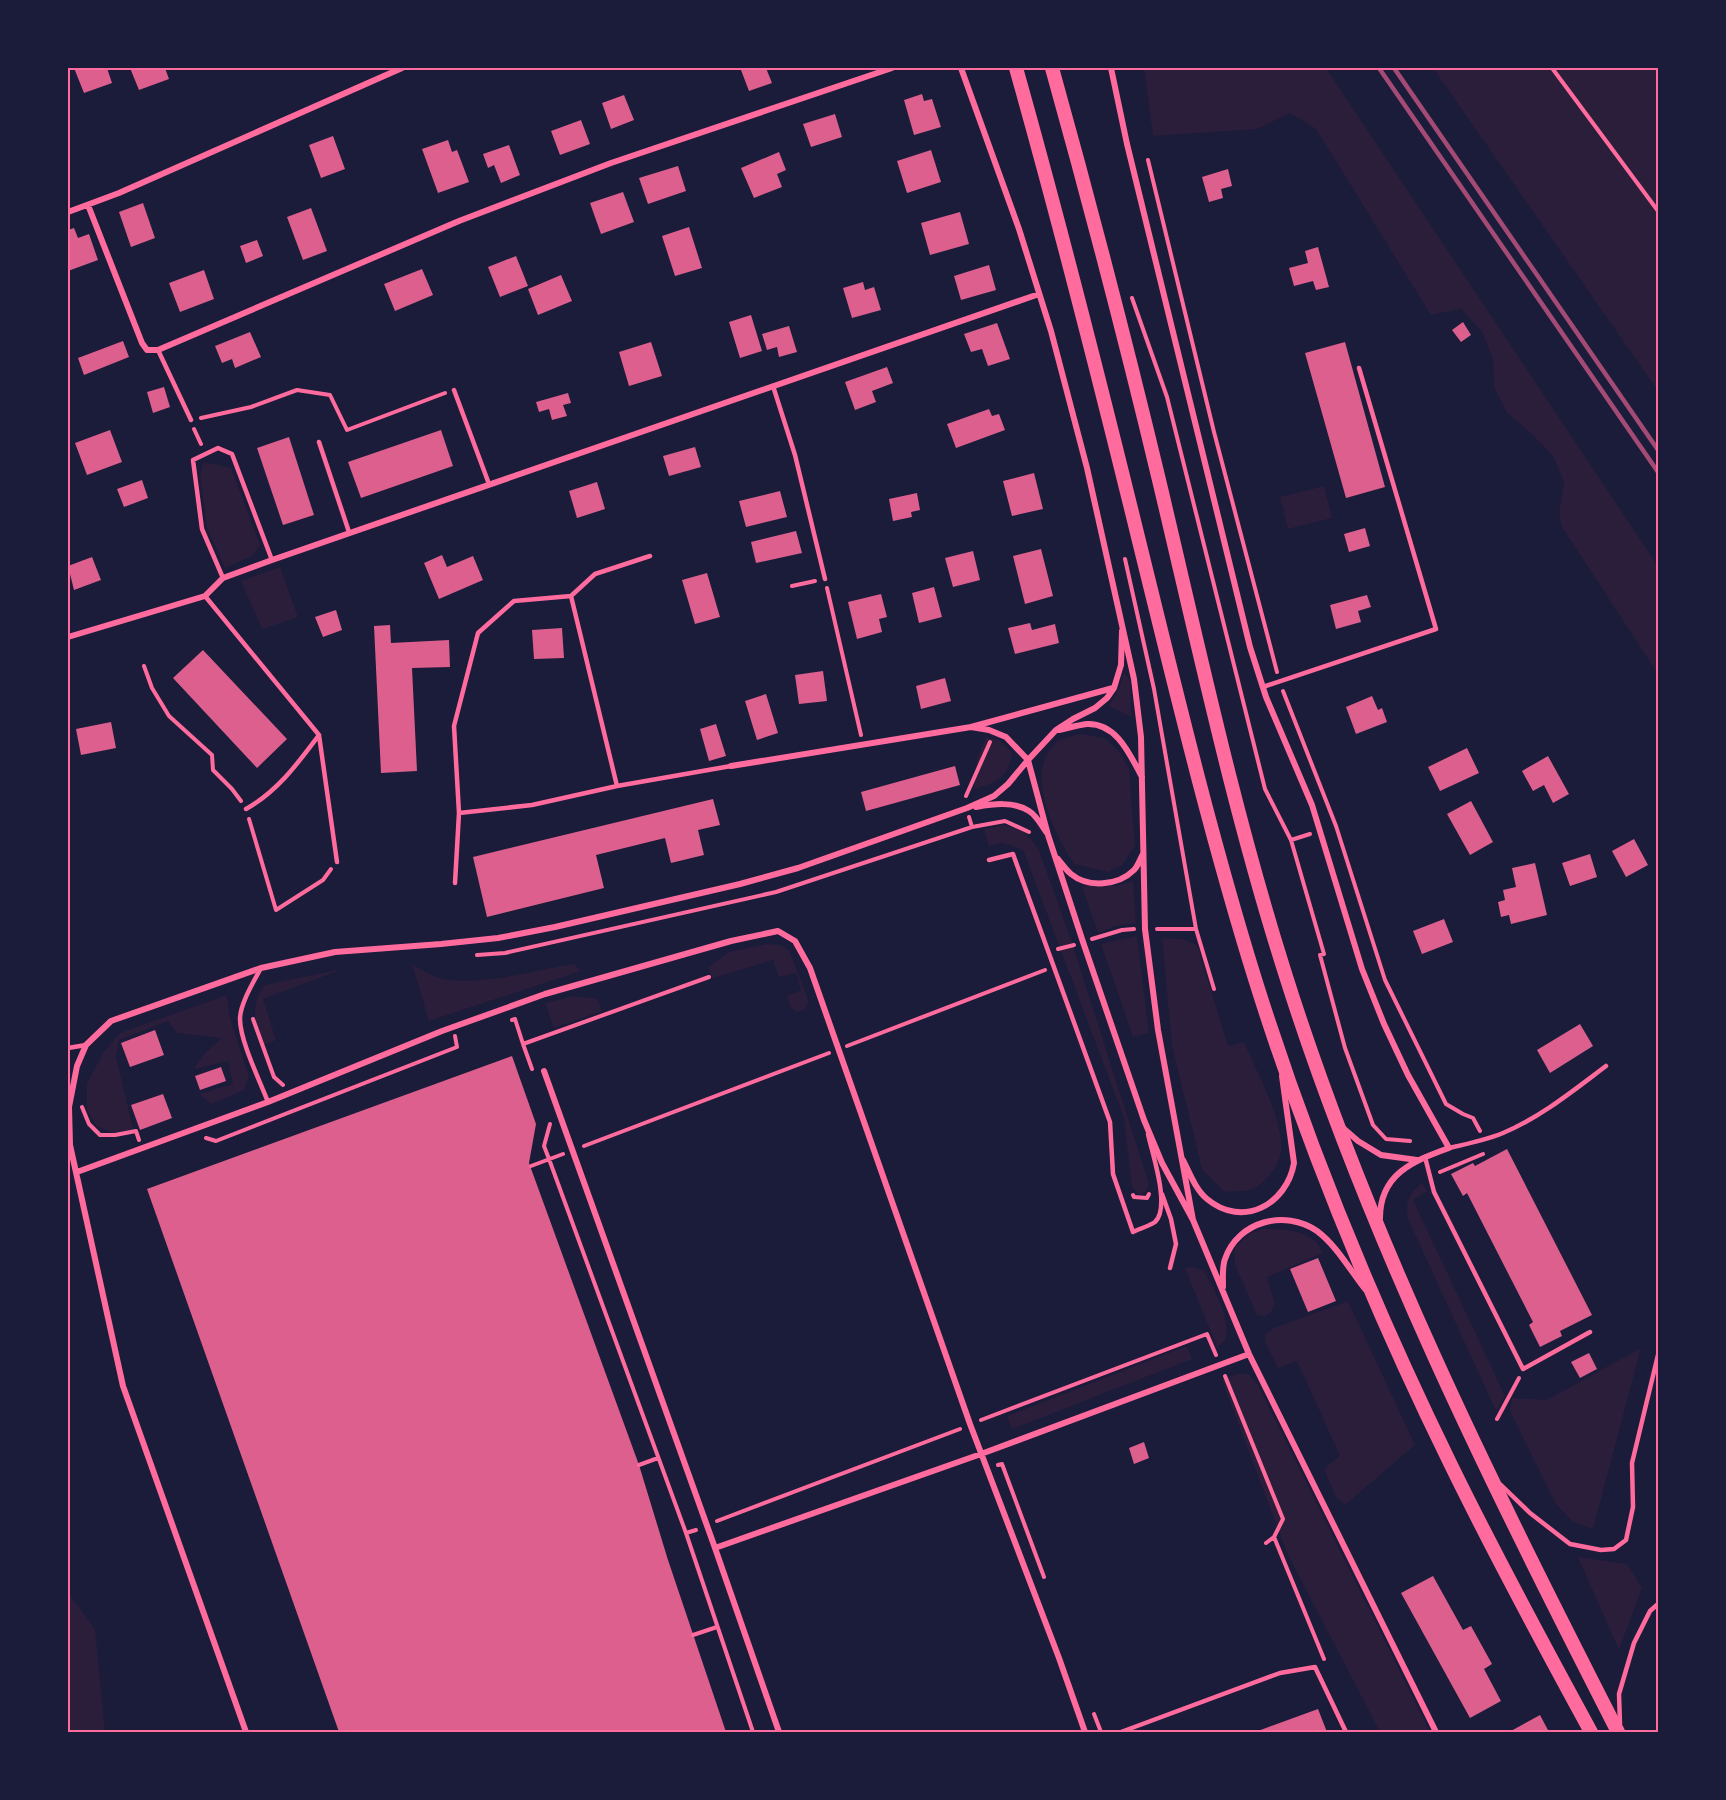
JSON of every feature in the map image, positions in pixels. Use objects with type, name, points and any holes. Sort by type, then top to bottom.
[{"type":"main road","points":[[1016,68],[1097,369],[1192,759],[1223,870],[1276,1040],[1322,1168],[1377,1305],[1455,1472],[1591,1732]]},
{"type":"main road","points":[[1052,68],[1158,473],[1223,752],[1284,971],[1337,1123],[1405,1293],[1489,1474],[1619,1732]]},
{"type":"street","points":[[68,212],[119,193],[402,68]]},
{"type":"street","points":[[88,205],[142,343],[147,350],[158,350],[480,212],[611,163],[892,68]]},
{"type":"street","points":[[961,68],[1019,229],[1039,294],[1087,468],[1135,691],[1142,737],[1145,928],[1158,1030],[1193,1220]]},
{"type":"street","points":[[1111,68],[1127,144],[1250,647],[1263,687],[1312,805],[1362,969],[1408,1075],[1449,1148],[1417,1160],[1387,1184],[1380,1207],[1380,1231]]},
{"type":"street","points":[[68,637],[205,596],[223,578],[349,532],[1039,294]]},
{"type":"street","points":[[246,1732],[123,1386],[77,1172],[71,1162],[69,1107],[77,1066],[86,1045],[111,1021],[261,968],[335,952],[498,938],[555,927],[740,884],[798,868],[967,808],[994,796],[1008,784],[1056,730],[1095,708],[1107,698],[1114,688],[1121,665],[1122,631]]},
{"type":"street","points":[[731,766],[970,728],[1114,688]]},
{"type":"street","points":[[1056,730],[1087,724],[1103,726],[1117,735],[1143,780]]},
{"type":"street","points":[[970,728],[995,732],[1006,737],[1028,760],[1048,835],[1144,1120],[1161,1163],[1193,1220],[1249,1354],[1436,1732]]},
{"type":"street","points":[[967,808],[997,803],[1014,805],[1029,811],[1048,835]]},
{"type":"street","points":[[1056,857],[1072,875],[1088,882],[1114,882],[1136,869],[1144,850]]},
{"type":"street","points":[[77,1172],[321,1082],[367,1061],[471,1020],[545,994],[731,941],[778,932],[795,941],[810,968],[970,1424],[1085,1732]]},
{"type":"street","points":[[1180,1155],[1199,1191],[1219,1207],[1231,1211],[1244,1212],[1268,1205],[1287,1187],[1292,1176],[1294,1150],[1276,1040]]},
{"type":"street","points":[[544,1071],[779,1732]]},
{"type":"street","points":[[1337,1123],[1358,1141],[1381,1155],[1417,1160]]},
{"type":"street","points":[[1222,1291],[1224,1261],[1230,1248],[1251,1228],[1279,1219],[1307,1225],[1320,1233],[1377,1305]]},
{"type":"street","points":[[715,1548],[981,1454],[1249,1354]]},
{"type":"lane","points":[[158,350],[191,420]]},
{"type":"lane","points":[[1263,687],[1436,629],[1359,368]]},
{"type":"lane","points":[[773,386],[795,455],[825,579]]},
{"type":"lane","points":[[454,390],[489,484]]},
{"type":"lane","points":[[319,442],[349,532]]},
{"type":"lane","points":[[223,578],[202,529],[193,459],[218,448],[232,454],[272,560]]},
{"type":"lane","points":[[455,883],[459,813],[454,726],[478,633],[514,601],[571,596],[595,574],[650,556]]},
{"type":"lane","points":[[205,596],[320,735],[337,862]]},
{"type":"lane","points":[[571,596],[617,786]]},
{"type":"lane","points":[[246,809],[263,799],[293,770],[320,735]]},
{"type":"lane","points":[[459,813],[532,805],[617,786],[731,766]]},
{"type":"lane","points":[[989,860],[1013,854],[1110,1122],[1113,1173],[1133,1232],[1155,1222],[1160,1212],[1161,1189]]},
{"type":"lane","points":[[261,968],[246,996],[240,1018],[245,1042],[268,1102]]},
{"type":"lane","points":[[68,1048],[86,1045]]},
{"type":"lane","points":[[1449,1148],[1506,1132],[1548,1108],[1606,1066]]},
{"type":"lane","points":[[1144,1120],[1176,1244],[1170,1268]]},
{"type":"lane","points":[[1425,1157],[1434,1192],[1523,1369],[1590,1332]]},
{"type":"lane","points":[[1489,1474],[1530,1513],[1570,1544],[1601,1550],[1614,1549],[1626,1540],[1633,1507],[1632,1463],[1659,1355]]},
{"type":"lane","points":[[1619,1732],[1619,1694],[1634,1643],[1650,1611],[1659,1604]]},
{"type":"lane","points":[[1121,1732],[1280,1673],[1315,1667],[1346,1732]]},
{"type":"path","points":[[1552,68],[1659,212]]},
{"type":"path","points":[[1148,160],[1214,432],[1279,681],[1336,826],[1385,980],[1446,1104],[1473,1118],[1489,1151],[1430,1177]]},
{"type":"path","points":[[1132,297],[1167,397],[1265,789],[1291,840],[1324,954],[1320,955],[1345,1048],[1373,1125],[1386,1139],[1410,1142]]},
{"type":"path","points":[[205,453],[191,420],[251,407],[297,390],[330,395],[347,430],[454,390]]},
{"type":"path","points":[[792,586],[825,579],[863,745]]},
{"type":"path","points":[[995,732],[964,798],[972,827],[1005,821],[1027,829],[1035,837]]},
{"type":"path","points":[[1291,840],[1320,831]]},
{"type":"path","points":[[531,1166],[1063,964],[1057,950],[1076,944]]},
{"type":"path","points":[[505,1023],[515,1019],[523,1044]]},
{"type":"path","points":[[198,1135],[216,1141],[457,1047],[454,1036],[474,1029],[471,1020]]},
{"type":"path","points":[[80,1103],[89,1124],[100,1135],[136,1131],[142,1149]]},
{"type":"path","points":[[1131,1190],[1134,1197],[1147,1198],[1151,1192]]},
{"type":"path","points":[[717,1522],[1207,1334],[1282,1519],[1275,1537],[1266,1543]]},
{"type":"path","points":[[1497,1419],[1523,1369]]},
{"type":"path","points":[[639,1465],[658,1458]]},
{"type":"path","points":[[686,1533],[753,1732]]},
{"type":"path","points":[[1275,1537],[1328,1667]]},
{"type":"path","points":[[693,1635],[717,1627]]},
{"type":"shaded area","points":[[1144,68],[1326,68],[1658,566],[1658,674],[1562,527],[1559,512],[1564,482],[1553,456],[1530,432],[1507,413],[1494,387],[1493,359],[1482,332],[1461,309],[1431,315],[1316,129],[1290,113],[1257,129],[1153,136]]},
{"type":"shaded area","points":[[1433,68],[1658,68],[1658,391]]},
{"type":"shaded area","points":[[203,463],[231,468],[260,545],[252,556],[225,568],[207,528],[200,476]]},
{"type":"shaded area","points":[[1324,486],[1332,518],[1288,529],[1280,497]]},
{"type":"shaded area","points":[[280,567],[298,617],[262,629],[241,581]]},
{"type":"shaded area","points":[[1124,673],[1130,681],[1131,717],[1109,706]]},
{"type":"shaded area","points":[[1081,734],[1105,738],[1120,752],[1129,769],[1135,846],[1122,865],[1108,872],[1074,864],[1053,824],[1043,793],[1043,763],[1049,751],[1058,741]]},
{"type":"shaded area","points":[[986,737],[999,740],[1012,752],[1010,761],[1000,778],[974,789],[977,759]]},
{"type":"shaded area","points":[[1004,825],[1026,834],[1040,853],[1071,940],[1149,1184],[1146,1191],[1139,1195],[1132,1187],[1124,1118],[1023,850],[1003,843],[989,846],[984,829]]},
{"type":"shaded area","points":[[1133,881],[1136,923],[1115,926],[1098,933],[1082,887],[1087,885],[1117,886]]},
{"type":"shaded area","points":[[1137,936],[1149,1033],[1133,1037],[1101,944]]},
{"type":"shaded area","points":[[1162,938],[1182,939],[1197,945],[1228,1046],[1244,1042],[1274,1112],[1281,1140],[1280,1157],[1271,1174],[1253,1189],[1225,1192],[1202,1169],[1172,1046]]},
{"type":"shaded area","points":[[768,944],[780,945],[789,950],[809,1002],[804,1010],[797,1012],[791,1008],[787,996],[801,990],[796,973],[779,977],[773,960],[712,978],[708,967],[729,952]]},
{"type":"shaded area","points":[[412,964],[440,978],[465,981],[496,978],[574,964],[581,971],[429,1021]]},
{"type":"shaded area","points":[[343,969],[263,999],[276,1040],[264,1045],[258,1028],[255,1008],[264,985]]},
{"type":"shaded area","points":[[227,995],[229,1015],[249,1077],[244,1090],[211,1104],[199,1094],[233,1084],[228,1061],[196,1069],[195,1067],[205,1053],[222,1038],[177,1033],[168,1021],[119,1040],[116,1056],[133,1129],[113,1133],[96,1126],[87,1109],[87,1083],[104,1052],[120,1033]]},
{"type":"shaded area","points":[[573,996],[598,999],[602,1011],[554,1028],[545,1003]]},
{"type":"shaded area","points":[[1422,1183],[1427,1191],[1413,1200],[1505,1396],[1496,1411],[1408,1219],[1409,1198]]},
{"type":"shaded area","points":[[1262,1229],[1290,1230],[1303,1234],[1316,1242],[1323,1253],[1267,1277],[1275,1304],[1271,1312],[1265,1316],[1257,1315],[1235,1265],[1235,1247],[1249,1234]]},
{"type":"shaded area","points":[[1193,1267],[1203,1270],[1224,1313],[1227,1329],[1225,1341],[1217,1347],[1185,1268]]},
{"type":"shaded area","points":[[1348,1301],[1415,1445],[1345,1505],[1336,1497],[1324,1469],[1340,1456],[1297,1361],[1278,1368],[1265,1342],[1265,1334],[1274,1328]]},
{"type":"shaded area","points":[[1187,1346],[1192,1359],[1012,1429],[1007,1416]]},
{"type":"shaded area","points":[[1641,1348],[1593,1529],[1573,1522],[1555,1503],[1510,1411],[1512,1398],[1547,1400]]},
{"type":"shaded area","points":[[1237,1374],[1249,1374],[1258,1385],[1430,1732],[1380,1732],[1287,1553],[1222,1380]]},
{"type":"shaded area","points":[[1578,1557],[1627,1564],[1642,1588],[1619,1650]]},
{"type":"shaded area","points":[[68,1593],[95,1629],[105,1732],[68,1732]]},
{"type":"building","points":[[74,68],[107,68],[112,83],[84,93]]},
{"type":"building","points":[[130,68],[165,68],[169,79],[139,90]]},
{"type":"building","points":[[766,68],[772,83],[749,91],[741,70]]},
{"type":"building","points":[[922,94],[924,101],[932,99],[941,127],[914,135],[904,100]]},
{"type":"building","points":[[624,95],[634,120],[611,129],[602,103]]},
{"type":"building","points":[[835,114],[842,137],[811,147],[803,124]]},
{"type":"building","points":[[581,120],[590,144],[560,155],[551,131]]},
{"type":"building","points":[[333,136],[345,169],[321,178],[309,145]]},
{"type":"building","points":[[448,140],[452,152],[457,150],[469,182],[438,193],[422,149]]},
{"type":"building","points":[[509,145],[520,175],[501,183],[494,165],[488,168],[483,154]]},
{"type":"building","points":[[931,150],[941,182],[907,193],[897,161]]},
{"type":"building","points":[[779,152],[786,170],[777,174],[782,187],[754,198],[741,168]]},
{"type":"building","points":[[678,166],[686,191],[648,204],[639,178]]},
{"type":"building","points":[[1228,169],[1232,186],[1221,189],[1223,198],[1209,202],[1202,177]]},
{"type":"building","points":[[623,192],[634,222],[601,234],[590,203]]},
{"type":"building","points":[[143,203],[155,238],[131,247],[119,212]]},
{"type":"building","points":[[311,208],[327,251],[303,260],[287,217]]},
{"type":"building","points":[[960,212],[969,244],[930,255],[921,223]]},
{"type":"building","points":[[689,227],[702,268],[675,276],[662,236]]},
{"type":"building","points":[[74,228],[78,238],[89,234],[98,260],[68,271],[68,230]]},
{"type":"building","points":[[257,240],[263,256],[246,263],[240,246]]},
{"type":"building","points":[[1318,247],[1329,287],[1316,290],[1313,281],[1294,286],[1289,268],[1308,263],[1305,251]]},
{"type":"building","points":[[516,256],[528,286],[500,297],[488,267]]},
{"type":"building","points":[[989,265],[996,290],[961,300],[954,276]]},
{"type":"building","points":[[422,269],[433,295],[395,311],[384,284]]},
{"type":"building","points":[[204,270],[214,299],[180,312],[169,283]]},
{"type":"building","points":[[561,275],[572,301],[538,315],[528,289]]},
{"type":"building","points":[[863,282],[865,290],[874,287],[881,310],[852,318],[843,288]]},
{"type":"building","points":[[751,315],[762,351],[740,358],[729,322]]},
{"type":"building","points":[[1463,322],[1471,335],[1461,342],[1452,330]]},
{"type":"building","points":[[997,323],[1010,359],[988,366],[982,349],[971,352],[964,334]]},
{"type":"building","points":[[789,326],[797,352],[779,357],[777,347],[767,350],[762,334]]},
{"type":"building","points":[[250,332],[261,357],[235,368],[232,359],[222,363],[215,346]]},
{"type":"building","points":[[123,341],[129,357],[84,375],[78,358]]},
{"type":"building","points":[[651,342],[662,376],[629,386],[619,352]]},
{"type":"building","points":[[1345,342],[1385,487],[1346,498],[1305,353]]},
{"type":"building","points":[[887,367],[893,383],[872,391],[876,402],[855,410],[845,382]]},
{"type":"building","points":[[164,387],[170,407],[153,413],[147,392]]},
{"type":"building","points":[[568,393],[571,403],[563,405],[567,416],[552,420],[549,409],[539,412],[536,402]]},
{"type":"building","points":[[989,409],[992,416],[999,414],[1005,430],[956,448],[947,424]]},
{"type":"building","points":[[110,430],[122,462],[87,475],[75,443]]},
{"type":"building","points":[[441,430],[453,466],[361,498],[348,462]]},
{"type":"building","points":[[289,437],[314,515],[283,525],[257,448]]},
{"type":"building","points":[[695,447],[701,467],[669,476],[663,456]]},
{"type":"building","points":[[1034,473],[1043,509],[1012,516],[1003,481]]},
{"type":"building","points":[[142,480],[148,498],[124,507],[117,489]]},
{"type":"building","points":[[597,482],[605,509],[577,518],[569,491]]},
{"type":"building","points":[[780,491],[787,517],[746,527],[739,501]]},
{"type":"building","points":[[917,493],[920,510],[911,512],[912,517],[893,521],[889,499]]},
{"type":"building","points":[[1365,528],[1370,546],[1349,552],[1344,534]]},
{"type":"building","points":[[796,531],[802,553],[756,563],[751,542]]},
{"type":"building","points":[[1041,549],[1053,596],[1025,604],[1013,556]]},
{"type":"building","points":[[973,551],[980,580],[953,587],[945,558]]},
{"type":"building","points":[[442,555],[447,567],[473,556],[483,580],[439,599],[424,563]]},
{"type":"building","points":[[92,557],[101,580],[74,590],[68,566]]},
{"type":"building","points":[[707,573],[720,617],[695,624],[682,580]]},
{"type":"building","points":[[934,587],[942,617],[919,623],[912,593]]},
{"type":"building","points":[[881,594],[887,617],[879,619],[882,632],[857,639],[848,602]]},
{"type":"building","points":[[1367,595],[1371,607],[1358,611],[1361,622],[1336,629],[1330,605]]},
{"type":"building","points":[[336,610],[342,630],[323,637],[315,617]]},
{"type":"building","points":[[1030,623],[1032,630],[1055,624],[1059,643],[1015,654],[1008,628]]},
{"type":"building","points":[[390,625],[391,643],[449,640],[450,667],[412,668],[417,771],[381,773],[374,626]]},
{"type":"building","points":[[562,628],[564,658],[534,659],[532,630]]},
{"type":"building","points":[[203,650],[287,739],[257,768],[173,678]]},
{"type":"building","points":[[823,671],[827,701],[799,704],[795,675]]},
{"type":"building","points":[[945,678],[951,701],[921,709],[916,686]]},
{"type":"building","points":[[766,694],[778,733],[757,740],[745,701]]},
{"type":"building","points":[[1372,696],[1378,710],[1382,708],[1387,722],[1356,734],[1346,707]]},
{"type":"building","points":[[111,722],[116,748],[81,755],[76,729]]},
{"type":"building","points":[[716,724],[726,756],[709,761],[700,729]]},
{"type":"building","points":[[1467,748],[1479,773],[1440,791],[1428,767]]},
{"type":"building","points":[[1548,756],[1569,794],[1553,803],[1544,785],[1533,791],[1522,771]]},
{"type":"building","points":[[955,766],[960,785],[866,811],[861,792]]},
{"type":"building","points":[[713,799],[720,825],[698,830],[704,855],[671,863],[665,838],[596,855],[604,888],[487,917],[473,857]]},
{"type":"building","points":[[1471,801],[1493,842],[1470,855],[1447,814]]},
{"type":"building","points":[[1634,839],[1648,865],[1626,877],[1612,851]]},
{"type":"building","points":[[1590,854],[1597,877],[1570,886],[1562,863]]},
{"type":"building","points":[[1535,863],[1547,915],[1511,924],[1509,915],[1501,917],[1498,902],[1505,900],[1503,890],[1516,887],[1512,868]]},
{"type":"building","points":[[1444,919],[1453,942],[1422,954],[1413,931]]},
{"type":"building","points":[[1580,1024],[1593,1046],[1550,1073],[1537,1050]]},
{"type":"building","points":[[155,1030],[164,1055],[130,1067],[121,1043]]},
{"type":"building","points":[[512,1056],[536,1124],[529,1163],[639,1465],[668,1560],[726,1732],[339,1732],[147,1189]]},
{"type":"building","points":[[221,1067],[226,1081],[200,1090],[195,1076]]},
{"type":"building","points":[[163,1094],[172,1118],[140,1130],[131,1105]]},
{"type":"building","points":[[1507,1149],[1592,1315],[1560,1331],[1562,1336],[1540,1347],[1529,1325],[1533,1322],[1467,1193],[1463,1196],[1451,1174],[1473,1163],[1475,1166]]},
{"type":"building","points":[[1318,1258],[1336,1301],[1308,1312],[1290,1269]]},
{"type":"building","points":[[1589,1353],[1597,1369],[1580,1378],[1571,1362]]},
{"type":"building","points":[[1144,1442],[1149,1458],[1134,1464],[1129,1448]]},
{"type":"building","points":[[1433,1576],[1463,1630],[1471,1626],[1492,1664],[1484,1669],[1501,1701],[1470,1718],[1401,1593]]},
{"type":"building","points":[[1318,1709],[1327,1732],[1255,1732]]},
{"type":"building","points":[[1540,1715],[1549,1732],[1509,1732]]},
{"type":"railway","points":[[1379,68],[1658,472]]},
{"type":"railway","points":[[1394,68],[1658,450]]}]
